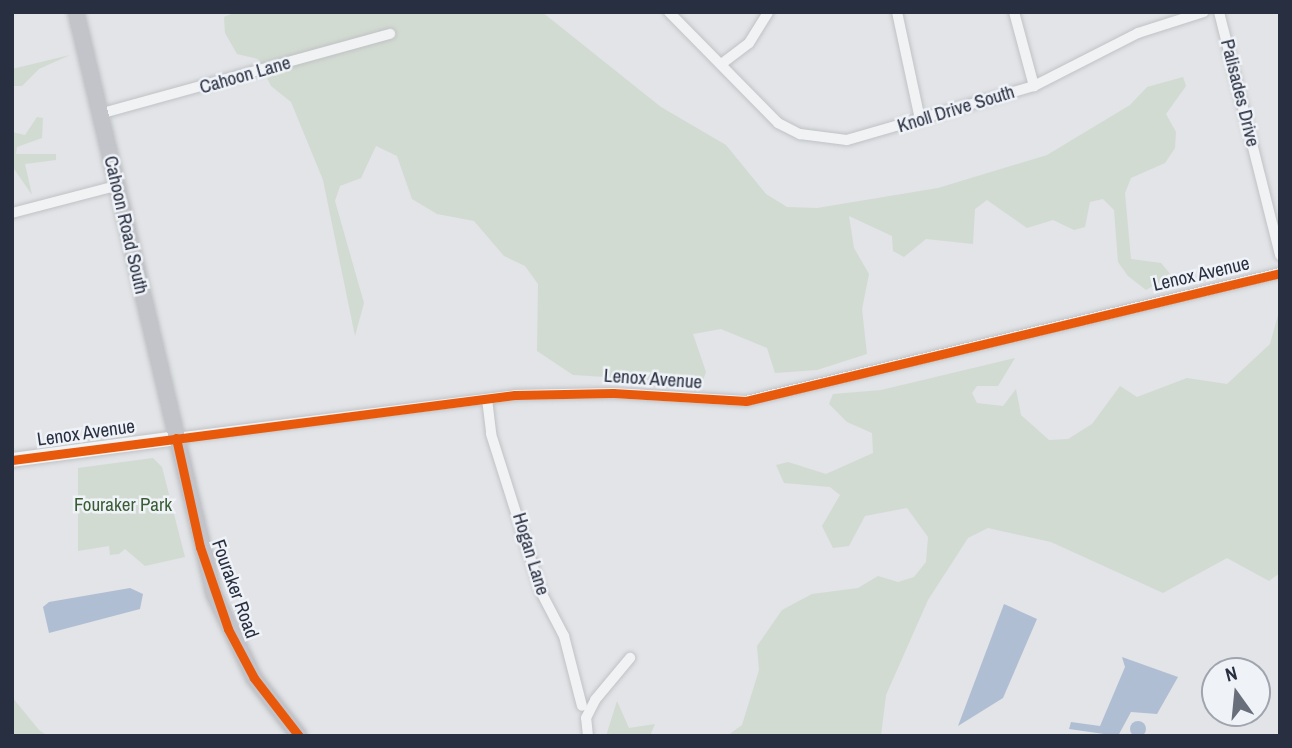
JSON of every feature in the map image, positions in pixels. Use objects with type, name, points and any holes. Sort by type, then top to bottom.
[{"type":"main road","name":"Cahoon Road South","points":[[76,12],[176,438]]},
{"type":"main road","name":"Fouraker Road","points":[[176,438],[200,547],[228,629],[256,680],[299,736]]},
{"type":"street","name":"Knoll Drive South","points":[[669,12],[724,62],[758,106],[800,134],[847,140],[1034,86],[1138,33],[1204,12]]},
{"type":"street","points":[[724,62],[749,43],[768,12]]},
{"type":"street","points":[[897,12],[920,119]]},
{"type":"street","points":[[1014,12],[1034,86]]},
{"type":"street","name":"Palisades Drive","points":[[1219,12],[1280,255]]},
{"type":"street","name":"Cahoon Lane","points":[[99,114],[390,34]]},
{"type":"street","points":[[12,214],[116,186]]},
{"type":"street","name":"Lenox Avenue","points":[[12,460],[487,398],[575,392],[746,401],[1280,274]]},
{"type":"street","name":"Hogan Lane","points":[[487,398],[491,434],[541,592],[564,636],[582,706]]},
{"type":"street","points":[[588,736],[586,718],[596,700],[630,658]]},
{"type":"green space","points":[[236,12],[542,12],[661,107],[726,145],[766,194],[787,207],[817,208],[938,188],[1047,155],[1130,105],[1147,87],[1183,77],[1186,86],[1166,114],[1176,132],[1175,148],[1165,163],[1131,178],[1125,193],[1131,259],[1161,263],[1172,276],[1146,290],[1128,276],[1118,262],[1114,210],[1103,199],[1090,202],[1085,227],[1074,230],[1053,220],[1027,228],[987,200],[975,209],[973,244],[926,239],[904,257],[893,251],[892,236],[849,216],[854,248],[869,274],[862,309],[867,354],[817,370],[775,373],[767,348],[721,329],[693,334],[706,372],[702,383],[573,375],[537,351],[538,284],[525,266],[504,256],[474,221],[437,214],[412,199],[397,156],[376,146],[361,178],[340,186],[335,201],[364,303],[355,336],[323,180],[291,102],[271,86],[258,59],[237,54],[225,33],[224,17]]},
{"type":"green space","points":[[70,55],[39,69],[22,86],[12,86],[12,69]]},
{"type":"green space","points":[[37,117],[43,118],[42,138],[17,147],[16,154],[56,154],[56,160],[25,164],[32,195],[12,166],[12,132],[25,135]]},
{"type":"green space","points":[[1280,308],[1280,573],[1269,581],[1227,558],[1163,593],[1051,542],[988,528],[968,538],[928,600],[886,695],[881,736],[727,736],[742,725],[759,670],[757,646],[782,610],[812,594],[858,588],[878,576],[898,582],[914,577],[926,562],[928,537],[907,508],[865,516],[849,546],[833,548],[822,526],[840,495],[830,487],[784,483],[776,465],[788,462],[826,474],[873,453],[872,433],[847,422],[829,404],[833,394],[881,390],[1015,358],[998,386],[977,386],[972,393],[977,403],[1003,406],[1016,389],[1021,415],[1049,440],[1068,439],[1092,424],[1120,386],[1137,397],[1187,378],[1227,384],[1270,344]]},
{"type":"green space","name":"Fouraker Park","points":[[153,458],[162,467],[185,557],[145,566],[125,549],[119,554],[110,555],[109,546],[78,551],[78,468]]},
{"type":"green space","points":[[12,697],[39,730],[48,736],[12,736]]},
{"type":"green space","points":[[617,701],[629,728],[655,724],[650,736],[606,736]]},
{"type":"water","points":[[130,588],[143,594],[140,609],[49,633],[43,607],[49,602]]},
{"type":"water","points":[[1004,604],[1037,619],[1003,698],[958,726]]},
{"type":"water","points":[[1122,657],[1178,677],[1157,714],[1131,712],[1118,736],[1069,729],[1071,722],[1100,726],[1125,667]]},
{"type":"water","points":[[1135,721],[1141,721],[1146,729],[1144,735],[1135,737],[1130,732],[1130,726]]},
{"type":"cycle path","points":[[12,460],[515,395],[613,393],[746,401],[1280,273]]},
{"type":"cycle path","points":[[176,438],[200,547],[228,629],[254,678],[299,736]]}]
